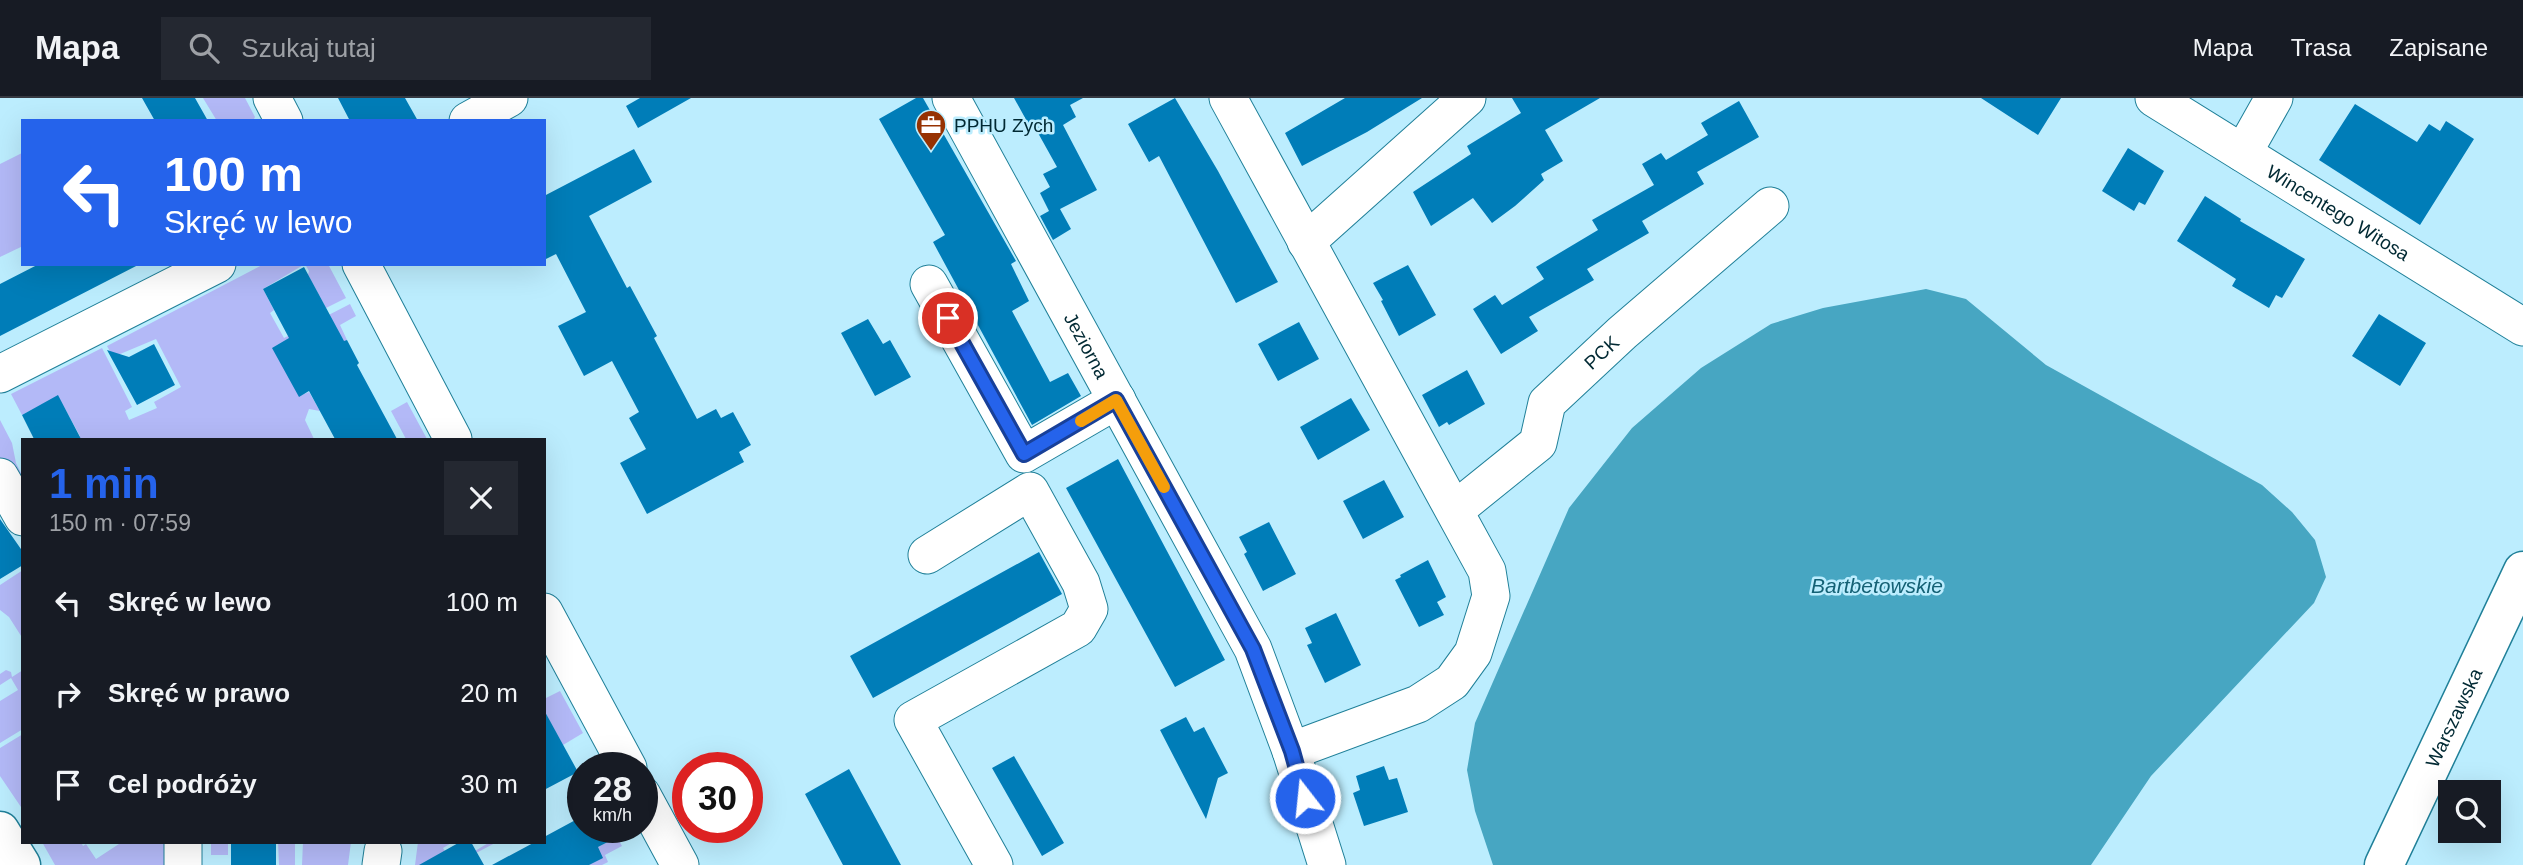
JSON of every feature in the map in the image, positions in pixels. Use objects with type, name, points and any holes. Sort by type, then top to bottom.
[{"type":"main road","name":"Warszawska","points":[[2384,865],[2523,571]]},
{"type":"main road","points":[[0,831],[21,865]]},
{"type":"street","points":[[272,98],[283,119]]},
{"type":"street","points":[[472,119],[509,98]]},
{"type":"street","name":"Jeziorna","points":[[951,98],[1253,649],[1292,751],[1327,865]]},
{"type":"street","points":[[1228,98],[1307,242],[1397,428],[1455,510],[1487,571],[1491,596],[1473,653],[1452,682],[1418,704],[1292,751]]},
{"type":"street","points":[[1307,242],[1467,98]]},
{"type":"street","name":"Wincentego Witosa","points":[[2154,98],[2523,327]]},
{"type":"street","points":[[2243,153],[2274,98]]},
{"type":"street","name":"PCK","points":[[1455,510],[1538,443],[1547,403],[1622,333],[1770,206]]},
{"type":"street","points":[[0,374],[213,266]]},
{"type":"street","points":[[362,266],[452,438]]},
{"type":"street","points":[[929,284],[1024,454],[1030,491],[1081,583],[1089,609],[1078,628],[912,719],[995,865]]},
{"type":"street","points":[[1024,454],[1116,400]]},
{"type":"street","points":[[0,477],[21,514]]},
{"type":"street","points":[[927,555],[1030,491]]},
{"type":"street","points":[[546,616],[619,752]]},
{"type":"street","points":[[658,824],[680,865]]},
{"type":"street","points":[[183,844],[183,865]]},
{"type":"shaded area","points":[[203,98],[245,98],[255,117],[254,119],[216,119]]},
{"type":"shaded area","points":[[21,154],[21,247],[0,257],[0,164]]},
{"type":"shaded area","points":[[260,266],[302,266],[263,289],[274,310],[270,313],[284,338],[350,304],[356,316],[340,325],[347,340],[299,396],[309,392],[320,411],[309,409],[305,420],[314,438],[76,438],[80,436],[58,396],[22,415],[11,394],[102,348],[132,407],[125,411],[129,420],[157,408],[154,402],[181,387],[156,339],[113,357],[107,346]]},
{"type":"shaded area","points":[[306,266],[329,266],[346,298],[326,308],[308,275]]},
{"type":"shaded area","points":[[407,402],[426,438],[405,438],[391,411]]},
{"type":"shaded area","points":[[0,420],[12,443],[21,473],[21,494],[0,458]]},
{"type":"shaded area","points":[[21,571],[21,636],[9,617],[0,610],[0,585]]},
{"type":"shaded area","points":[[6,670],[11,672],[12,677],[21,671],[21,730],[0,743],[0,701],[18,690],[11,678],[0,685],[0,674]]},
{"type":"shaded area","points":[[560,691],[583,733],[563,745],[546,715],[546,698]]},
{"type":"shaded area","points":[[21,735],[21,807],[0,776],[0,748]]},
{"type":"shaded area","points":[[606,843],[620,843],[622,846],[605,855],[608,862],[589,865],[598,847]]},
{"type":"shaded area","points":[[43,844],[86,844],[96,859],[119,844],[173,844],[174,865],[55,865]]},
{"type":"shaded area","points":[[211,844],[228,844],[228,855],[211,855]]},
{"type":"shaded area","points":[[278,844],[295,844],[295,865],[279,865]]},
{"type":"shaded area","points":[[303,844],[351,844],[348,865],[302,865]]},
{"type":"shaded area","points":[[418,844],[450,844],[443,848],[453,864],[487,844],[493,844],[459,862],[460,865],[415,865]]},
{"type":"water","name":"Bartbetowskie","points":[[1926,289],[1966,299],[2046,365],[2262,485],[2292,512],[2315,540],[2326,577],[2314,603],[2151,776],[2091,865],[1493,865],[1475,811],[1467,770],[1475,723],[1569,508],[1632,428],[1701,368],[1771,324],[1823,308]]},
{"type":"building","points":[[142,98],[195,98],[207,119],[154,119]]},
{"type":"building","points":[[338,98],[405,98],[417,119],[349,119]]},
{"type":"building","points":[[640,98],[691,98],[638,128],[626,106]]},
{"type":"building","points":[[916,98],[923,98],[1016,261],[1011,264],[1029,301],[1012,311],[1050,382],[1068,373],[1081,396],[1032,425],[933,242],[945,235],[879,119]]},
{"type":"building","points":[[1014,98],[1083,98],[1070,105],[1076,117],[1063,125],[1097,190],[1060,209],[1071,229],[1053,240],[1040,216],[1049,211],[1040,193],[1050,187],[1043,174],[1057,167],[1033,124],[1029,125]]},
{"type":"building","points":[[1175,98],[1278,282],[1236,303],[1159,156],[1149,162],[1128,124]]},
{"type":"building","points":[[1345,98],[1422,98],[1367,132],[1302,166],[1285,133]]},
{"type":"building","points":[[1512,98],[1600,98],[1545,130],[1563,161],[1541,174],[1544,180],[1515,206],[1492,223],[1473,198],[1431,226],[1413,192],[1471,154],[1467,146],[1521,113]]},
{"type":"building","points":[[1981,98],[2061,98],[2038,135]]},
{"type":"building","points":[[1739,101],[1759,137],[1697,172],[1704,184],[1642,221],[1649,233],[1587,269],[1594,280],[1529,317],[1538,331],[1501,354],[1473,309],[1495,295],[1502,305],[1544,279],[1536,267],[1598,230],[1592,220],[1654,185],[1642,164],[1661,153],[1666,160],[1708,135],[1701,123]]},
{"type":"building","points":[[2355,104],[2417,142],[2429,124],[2440,131],[2446,121],[2474,139],[2420,225],[2319,160]]},
{"type":"building","points":[[2128,148],[2164,171],[2145,205],[2139,202],[2134,211],[2102,191]]},
{"type":"building","points":[[634,149],[652,182],[589,216],[627,288],[630,286],[657,336],[654,338],[697,419],[716,409],[721,418],[733,412],[751,445],[739,452],[744,462],[647,514],[620,463],[646,449],[629,418],[639,412],[612,361],[584,376],[558,326],[586,312],[556,254],[546,259],[546,195]]},
{"type":"building","points":[[2205,196],[2241,219],[2240,221],[2305,259],[2282,298],[2276,295],[2269,308],[2232,286],[2236,279],[2177,241]]},
{"type":"building","points":[[1408,265],[1436,315],[1399,336],[1373,283]]},
{"type":"building","points":[[35,266],[136,266],[0,336],[0,284]]},
{"type":"building","points":[[304,267],[344,341],[347,340],[359,363],[357,365],[396,438],[334,438],[309,391],[299,397],[272,348],[289,338],[263,289]]},
{"type":"building","points":[[2379,314],[2426,343],[2400,386],[2352,356]]},
{"type":"building","points":[[868,319],[883,344],[890,340],[911,377],[875,396],[841,333]]},
{"type":"building","points":[[1299,322],[1319,359],[1278,381],[1258,344]]},
{"type":"building","points":[[154,344],[175,385],[137,405],[107,350],[129,357]]},
{"type":"building","points":[[1467,370],[1485,404],[1449,425],[1447,422],[1439,427],[1422,395]]},
{"type":"building","points":[[58,395],[80,438],[34,438],[22,415]]},
{"type":"building","points":[[1351,398],[1370,430],[1318,460],[1300,427]]},
{"type":"building","points":[[1118,459],[1225,660],[1175,687],[1066,488]]},
{"type":"building","points":[[1384,480],[1404,517],[1363,539],[1343,501]]},
{"type":"building","points":[[0,519],[21,549],[21,566],[0,579]]},
{"type":"building","points":[[1269,522],[1296,574],[1263,591],[1244,554],[1247,552],[1239,537]]},
{"type":"building","points":[[1039,552],[1062,594],[873,698],[850,656]]},
{"type":"building","points":[[1428,560],[1446,597],[1437,602],[1444,615],[1419,627],[1395,580]]},
{"type":"building","points":[[1336,613],[1361,665],[1325,683],[1307,645],[1312,643],[1305,628]]},
{"type":"building","points":[[546,714],[567,752],[567,778],[546,789]]},
{"type":"building","points":[[1186,717],[1194,732],[1204,727],[1228,773],[1218,778],[1206,819],[1160,730]]},
{"type":"building","points":[[1014,756],[1064,843],[1042,856],[992,768]]},
{"type":"building","points":[[1384,766],[1389,780],[1397,778],[1408,812],[1364,826],[1353,793],[1360,790],[1356,776]]},
{"type":"building","points":[[849,769],[901,865],[843,865],[805,794]]},
{"type":"building","points":[[567,825],[567,843],[606,843],[598,847],[603,858],[589,865],[492,865],[531,844],[546,844],[546,836]]},
{"type":"building","points":[[231,844],[276,844],[276,865],[231,865]]},
{"type":"building","points":[[456,844],[472,844],[484,865],[419,865]]},
{"type":"slow traffic","points":[[1081,421],[1116,400],[1164,487]]},
{"type":"place","name":"PPHU Zych","points":[[931,152]]},
{"type":"route","points":[[948,318],[1024,454],[1116,400],[1253,649],[1292,751],[1305,798]]}]
